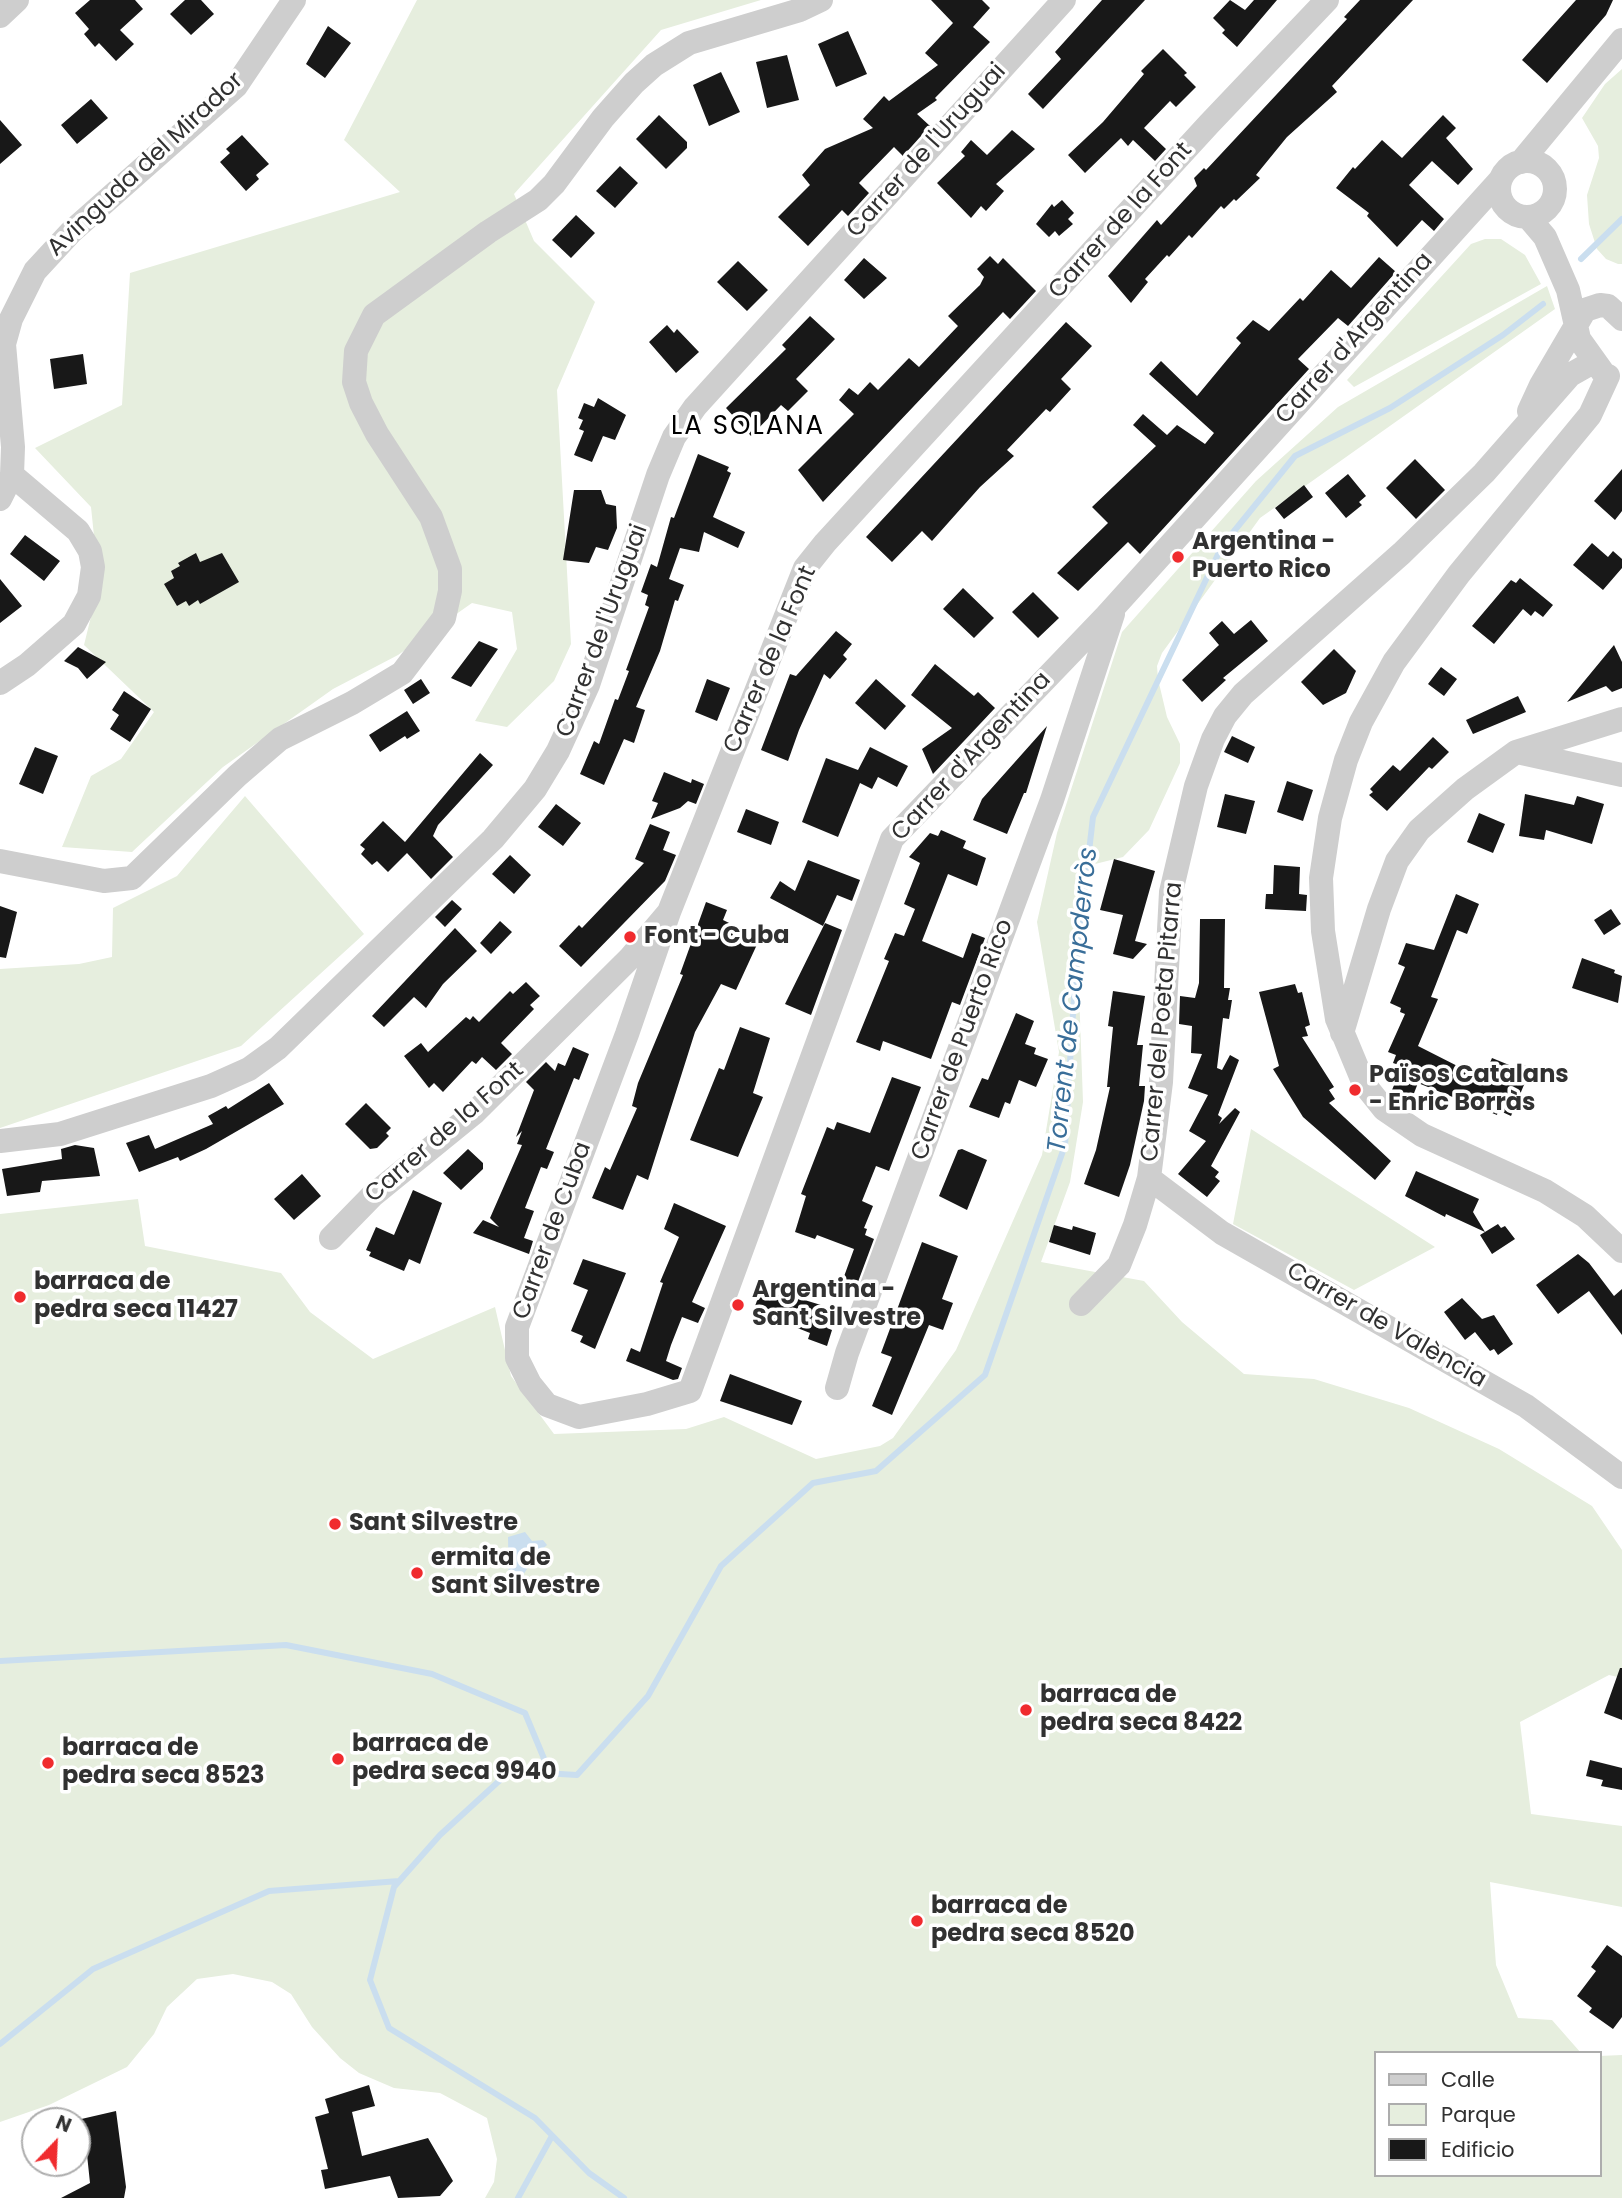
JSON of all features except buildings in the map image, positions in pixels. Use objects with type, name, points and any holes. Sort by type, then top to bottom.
[{"type":"street","points":[[0,16],[17,0]]},
{"type":"street","name":"Avinguda del Mirador","points":[[0,499],[12,475],[13,447],[4,344],[10,319],[35,271],[71,232],[236,86],[295,0]]},
{"type":"street","points":[[0,861],[104,881],[132,878],[237,776],[280,739],[352,703],[402,673],[444,618],[450,591],[450,569],[431,517],[360,403],[354,382],[356,351],[374,315],[488,232],[538,200],[634,83],[654,65],[689,43],[800,10],[821,0]]},
{"type":"street","name":"Carrer de l'Uruguai","points":[[0,1141],[60,1134],[211,1086],[249,1069],[278,1048],[493,839],[535,789],[558,751],[592,673],[658,475],[681,427],[743,351],[1064,0]]},
{"type":"street","name":"Carrer de la Font","points":[[331,1238],[372,1196],[474,1113],[630,958],[669,912],[805,568],[1209,124],[1327,0]]},
{"type":"street","points":[[1622,40],[1521,162],[1501,179],[1501,197],[1545,237],[1568,290],[1579,339],[1608,372],[1590,415],[1415,630],[1361,722],[1330,818],[1321,878],[1323,931],[1337,1019],[1364,1084],[1384,1109],[1423,1135],[1545,1191],[1585,1216],[1622,1251]]},
{"type":"street","points":[[1555,118],[1551,141],[1552,177],[1555,186],[1551,204],[1580,282],[1613,307]]},
{"type":"street","points":[[1521,162],[1539,164],[1552,177]]},
{"type":"street","name":"Carrer d'Argentina","points":[[690,1391],[892,839],[1117,604],[1501,179]]},
{"type":"street","points":[[1519,214],[1537,215],[1551,204]]},
{"type":"street","name":"Carrer d'Argentina","points":[[1446,238],[1473,221],[1519,214]]},
{"type":"street","points":[[1577,323],[1585,310],[1613,307]]},
{"type":"street","name":"Carrer del Poeta Pitarra","points":[[1519,434],[1541,384],[1577,323]]},
{"type":"street","name":"Carrer del Poeta Pitarra","points":[[1081,1304],[1119,1265],[1136,1225],[1149,1178],[1161,1082],[1171,892],[1187,819],[1213,739],[1243,694],[1402,553],[1519,434],[1570,375],[1608,372]]},
{"type":"street","points":[[0,683],[27,665],[74,624],[89,596],[93,567],[90,551],[78,531],[12,475]]},
{"type":"street","name":"Carrer de Puerto Rico","points":[[837,1388],[846,1353],[1052,800],[1117,604]]},
{"type":"street","points":[[1066,657],[1086,691]]},
{"type":"street","points":[[1342,1033],[1379,909],[1397,861],[1419,830],[1465,789],[1516,751],[1622,719]]},
{"type":"street","points":[[1516,751],[1622,775]]},
{"type":"street","name":"Carrer de Cuba","points":[[669,912],[627,1034],[517,1327],[515,1343],[517,1358],[530,1384],[547,1405],[579,1418],[690,1391]]},
{"type":"street","name":"Carrer de València","points":[[1149,1178],[1222,1233],[1526,1406],[1622,1477]]},
{"type":"green space","points":[[417,0],[761,0],[661,30],[514,194],[534,241],[595,302],[557,390],[571,644],[554,681],[507,727],[475,721],[517,649],[512,612],[472,603],[398,655],[333,689],[223,767],[132,852],[62,847],[91,776],[121,759],[154,712],[84,645],[99,584],[91,507],[35,448],[122,405],[130,273],[400,192],[344,140]]},
{"type":"green space","points":[[1622,69],[1622,264],[1618,264],[1606,259],[1597,249],[1589,224],[1587,195],[1599,158],[1598,146],[1582,118],[1605,84]]},
{"type":"green space","points":[[1485,239],[1501,239],[1525,255],[1541,284],[1354,387],[1347,380],[1471,244]]},
{"type":"green space","points":[[1547,286],[1555,309],[1260,518],[1162,653],[1157,666],[1158,679],[1167,717],[1180,744],[1180,763],[1149,830],[1123,857],[1095,864],[1083,901],[1079,991],[1083,1102],[1070,1182],[1041,1262],[1144,1281],[1182,1322],[1244,1374],[1314,1379],[1409,1408],[1499,1449],[1592,1506],[1622,1550],[1622,1678],[1609,1675],[1520,1722],[1531,1814],[1622,1826],[1622,1907],[1490,1882],[1496,1965],[1518,2018],[1552,2020],[1579,2051],[1374,2051],[1374,2177],[1601,2177],[1601,2056],[1622,2055],[1622,2198],[485,2198],[494,2182],[497,2159],[487,2118],[440,2093],[394,2088],[359,2073],[340,2058],[312,2027],[291,1994],[272,1982],[233,1974],[197,1979],[167,2007],[154,2034],[127,2067],[49,2105],[21,2107],[21,2115],[0,2122],[0,1214],[138,1199],[145,1246],[281,1273],[310,1312],[373,1359],[495,1307],[511,1376],[554,1434],[686,1429],[724,1417],[816,1459],[880,1446],[893,1438],[956,1350],[1042,1155],[1059,1052],[1037,922],[1057,833],[1122,632],[1256,481],[1338,407]]},
{"type":"green space","points":[[245,796],[364,934],[241,1046],[0,1128],[0,969],[79,964],[112,957],[113,908],[177,876]]},
{"type":"green space","points":[[1251,1129],[1435,1247],[1354,1290],[1233,1224]]},
{"type":"water","points":[[525,1532],[532,1541],[543,1540],[547,1545],[536,1555],[509,1597],[508,1537]]},
{"type":"waterway","name":"Torrent de Campderròs","points":[[1581,259],[1622,219]]},
{"type":"waterway","name":"Torrent de Campderròs","points":[[624,2198],[589,2173],[535,2118],[389,2028],[370,1980],[394,1887],[440,1835],[510,1771],[577,1775],[648,1696],[721,1566],[813,1483],[876,1471],[985,1375],[1065,1145],[1076,964],[1093,817],[1222,546],[1295,456],[1390,408],[1503,335],[1543,304]]},
{"type":"waterway","points":[[0,1661],[286,1645],[432,1674],[525,1713],[550,1773]]},
{"type":"waterway","points":[[0,2044],[93,1969],[269,1891],[399,1881]]},
{"type":"waterway","points":[[518,2198],[552,2136]]},
{"type":"place","name":"Argentina - Puerto Rico","points":[[1178,557]]},
{"type":"place","name":"Font - Cuba","points":[[630,937]]},
{"type":"place","name":"Països Catalans - Enric Borràs","points":[[1355,1090]]},
{"type":"place","name":"barraca de pedra seca 11427","points":[[20,1297]]},
{"type":"place","name":"Argentina - Sant Silvestre","points":[[738,1305]]},
{"type":"place","name":"Sant Silvestre","points":[[335,1524]]},
{"type":"place","name":"ermita de Sant Silvestre","points":[[417,1573]]},
{"type":"place","name":"barraca de pedra seca 8422","points":[[1026,1710]]},
{"type":"place","name":"barraca de pedra seca 9940","points":[[338,1759]]},
{"type":"place","name":"barraca de pedra seca 8523","points":[[48,1763]]},
{"type":"place","name":"barraca de pedra seca 8520","points":[[917,1921]]},
{"type":"district","name":"LA SOLANA","points":[[748,427]]}]
